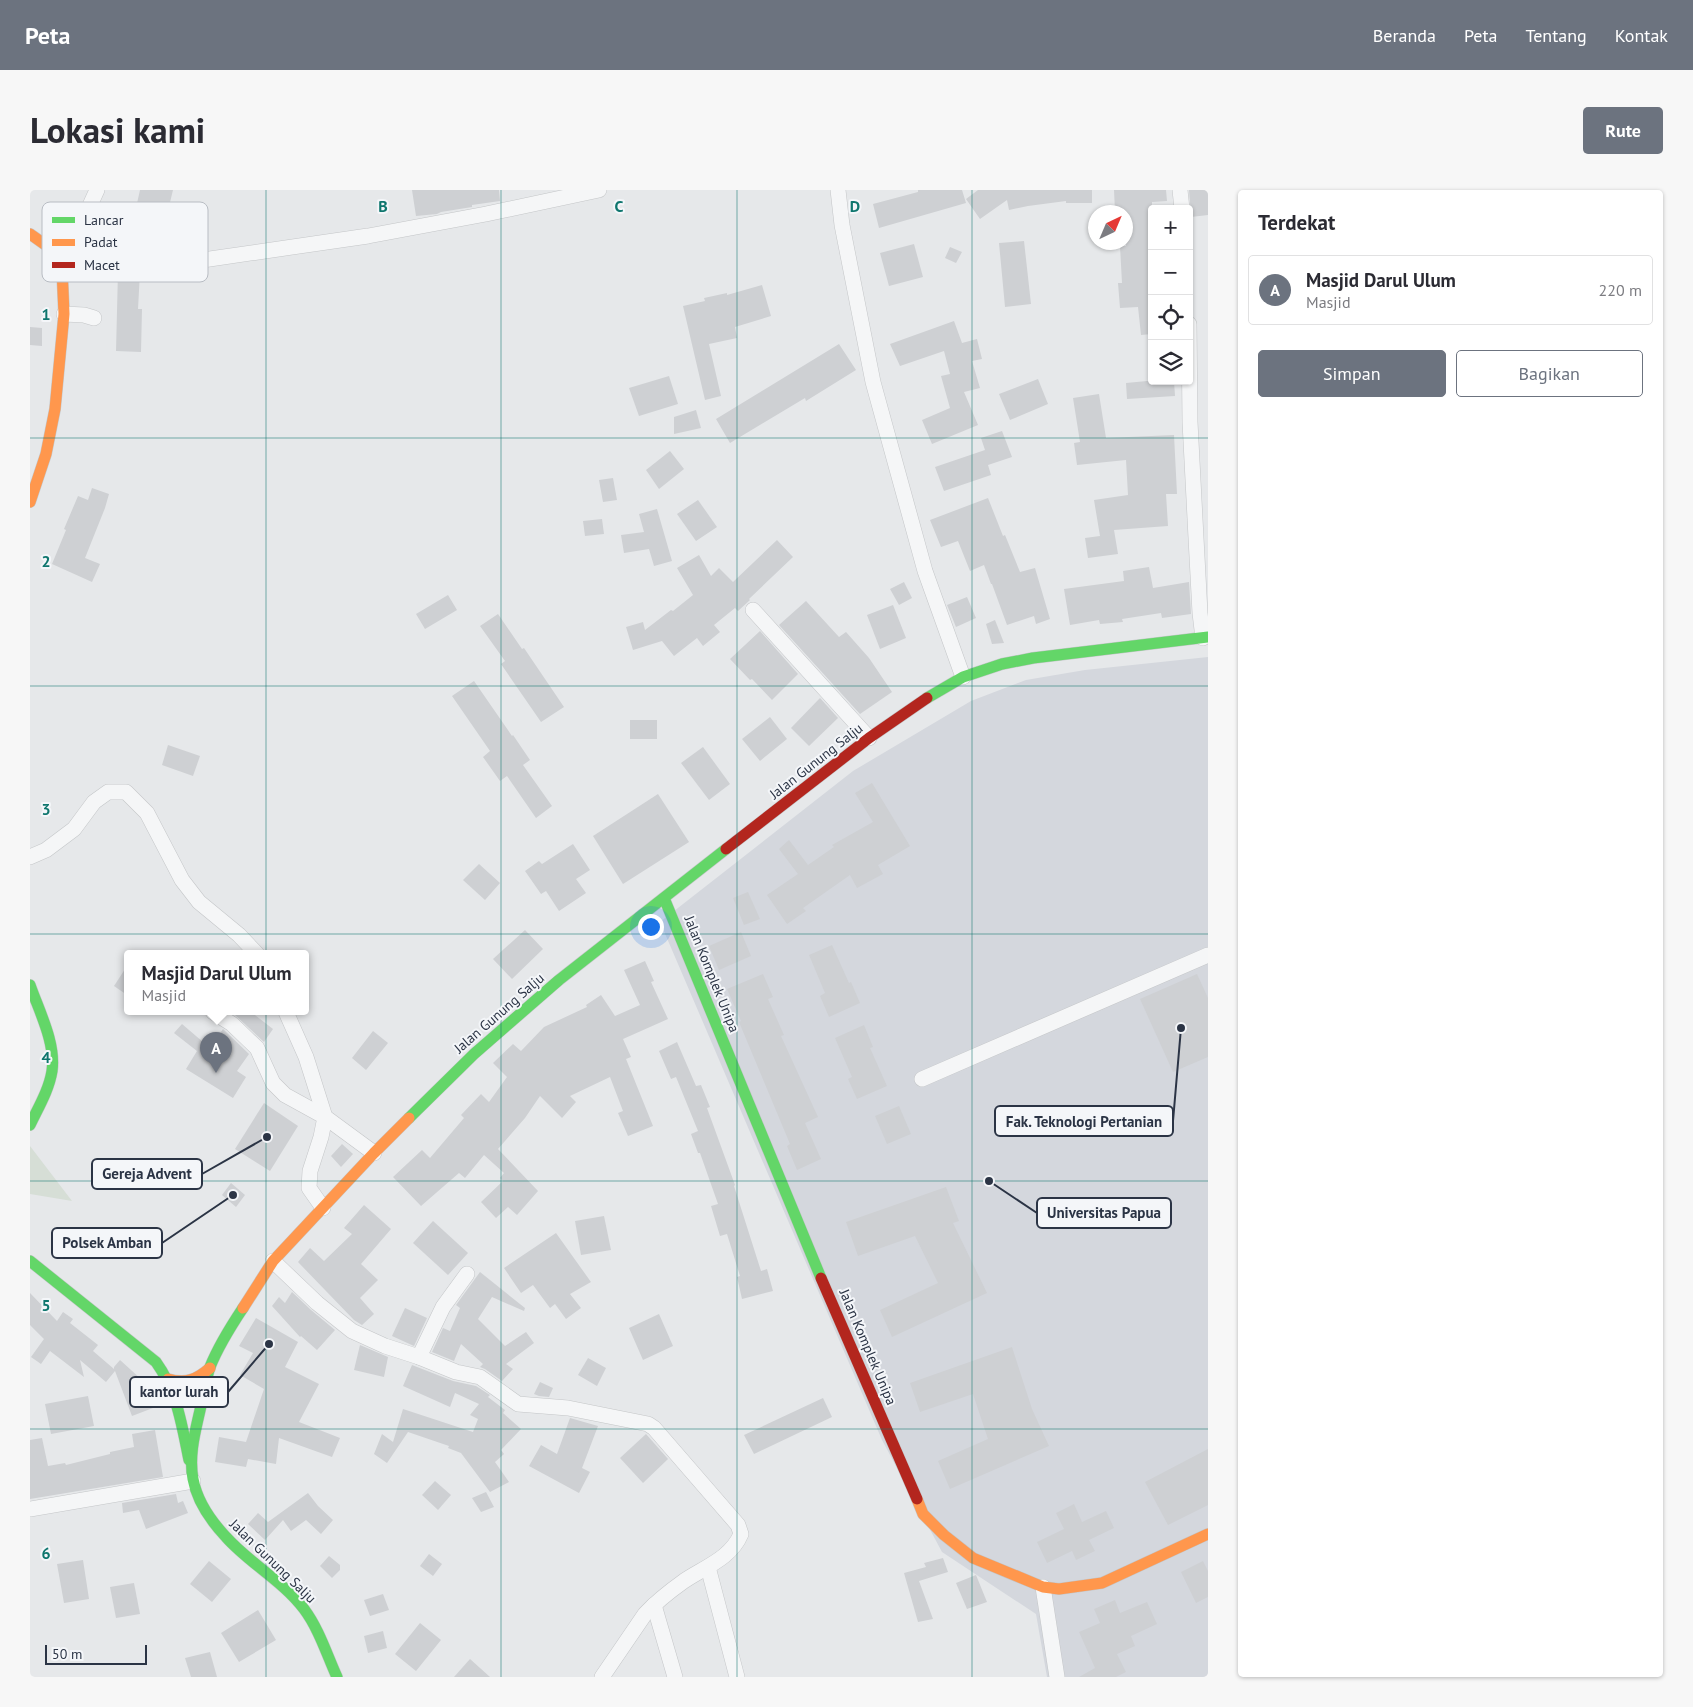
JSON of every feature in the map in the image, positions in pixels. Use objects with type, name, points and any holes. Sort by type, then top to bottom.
[{"type":"main road","points":[[30,234],[42,242]]},
{"type":"main road","points":[[30,502],[46,454],[55,410],[64,314],[63,282]]},
{"type":"main road","name":"Jalan Gunung Salju","points":[[338,1677],[304,1609],[287,1591],[228,1539],[211,1520],[202,1505],[193,1481],[190,1465],[196,1425],[210,1368],[232,1324],[273,1261],[374,1153],[474,1054],[559,980],[869,738],[916,704],[963,677],[1002,664],[1034,658],[1206,638]]},
{"type":"main road","name":"Jalan Komplek Unipa","points":[[664,898],[809,1250],[924,1514],[944,1535],[973,1558],[1008,1574],[1043,1586],[1059,1589],[1102,1583],[1208,1534]]},
{"type":"main road","points":[[30,985],[52,1055],[52,1070],[47,1088],[30,1125]]},
{"type":"main road","points":[[30,1262],[156,1362],[168,1379],[190,1465]]},
{"type":"main road","points":[[168,1379],[178,1382],[191,1382],[210,1368]]},
{"type":"street","points":[[91,202],[97,190]]},
{"type":"street","points":[[208,259],[368,236],[599,190]]},
{"type":"street","points":[[838,190],[842,225],[872,382],[925,571],[963,677]]},
{"type":"street","points":[[1180,190],[1182,205]]},
{"type":"street","points":[[64,314],[84,315],[94,318]]},
{"type":"street","points":[[1189,340],[1190,422],[1195,528],[1200,613],[1206,638]]},
{"type":"street","points":[[753,610],[869,738]]},
{"type":"street","points":[[30,857],[46,850],[74,829],[94,802],[108,792],[126,792],[147,813],[182,880],[199,902],[239,935],[253,950]]},
{"type":"street","points":[[922,1079],[1208,955]]},
{"type":"street","points":[[218,1015],[232,1024],[257,1048],[273,1083],[285,1095],[325,1117],[374,1153]]},
{"type":"street","points":[[287,1015],[306,1057],[325,1117],[310,1171],[309,1188],[323,1208]]},
{"type":"street","points":[[273,1261],[318,1303],[352,1331],[456,1372],[480,1377],[518,1404],[568,1408],[643,1422],[654,1428],[738,1525],[741,1534],[738,1541],[722,1558],[684,1581],[654,1605],[645,1614],[602,1677]]},
{"type":"street","points":[[419,1357],[443,1307],[467,1274]]},
{"type":"street","points":[[30,1509],[193,1481]]},
{"type":"street","points":[[708,1567],[737,1677]]},
{"type":"street","points":[[1043,1586],[1057,1677]]},
{"type":"street","points":[[654,1605],[675,1676]]},
{"type":"shaded area","points":[[1208,657],[1208,1677],[1047,1677],[1036,1614],[942,1552],[882,1440],[660,922],[853,771],[971,701],[1026,680],[1085,670]]},
{"type":"shaded area","points":[[30,1146],[72,1201],[30,1194]]},
{"type":"building","points":[[140,190],[173,190],[170,202],[137,202]]},
{"type":"building","points":[[412,190],[499,190],[500,201],[472,205],[472,207],[437,214],[416,216]]},
{"type":"building","points":[[918,190],[962,190],[966,203],[879,228],[873,204],[918,192]]},
{"type":"building","points":[[978,190],[1092,190],[1092,203],[1066,203],[1066,201],[1009,210],[1007,200],[980,219],[966,199]]},
{"type":"building","points":[[1114,190],[1166,190],[1167,201],[1152,202],[1152,205],[1148,205],[1148,334],[1141,335],[1138,307],[1120,308],[1118,283],[1122,283],[1120,250],[1133,250],[1133,205],[1115,205]]},
{"type":"building","points":[[1189,190],[1208,190],[1208,215],[1193,217],[1193,205],[1190,205]]},
{"type":"building","points":[[1024,241],[1031,304],[1005,307],[999,243]]},
{"type":"building","points":[[914,244],[923,277],[889,286],[880,253]]},
{"type":"building","points":[[950,247],[962,252],[956,263],[945,258]]},
{"type":"building","points":[[118,282],[139,282],[138,309],[142,309],[141,352],[116,351]]},
{"type":"building","points":[[762,285],[771,316],[735,327],[737,338],[709,344],[721,396],[705,400],[683,306],[705,301],[704,298],[727,293],[727,295]]},
{"type":"building","points":[[954,321],[962,343],[977,339],[982,359],[972,361],[980,388],[964,392],[978,425],[932,444],[922,420],[950,408],[941,376],[950,374],[944,351],[900,366],[890,344]]},
{"type":"building","points":[[30,327],[42,328],[42,346],[30,345]]},
{"type":"building","points":[[839,344],[856,370],[806,401],[805,398],[730,443],[716,419]]},
{"type":"building","points":[[669,376],[678,404],[639,416],[629,388]]},
{"type":"building","points":[[1038,379],[1048,404],[1010,420],[999,394]]},
{"type":"building","points":[[1148,381],[1148,385],[1174,385],[1175,396],[1127,399],[1126,383]]},
{"type":"building","points":[[1099,394],[1106,438],[1174,435],[1177,494],[1166,494],[1168,526],[1114,530],[1118,554],[1088,558],[1085,538],[1100,536],[1094,500],[1128,495],[1126,460],[1077,465],[1074,443],[1080,442],[1073,398]]},
{"type":"building","points":[[696,410],[701,428],[674,434],[674,417]]},
{"type":"building","points":[[1002,431],[1012,457],[988,465],[991,475],[944,491],[935,467],[985,450],[981,438]]},
{"type":"building","points":[[670,451],[684,469],[659,489],[646,470]]},
{"type":"building","points":[[613,478],[617,500],[603,502],[599,480]]},
{"type":"building","points":[[92,488],[109,494],[85,558],[100,564],[92,582],[52,564],[78,496],[88,500]]},
{"type":"building","points":[[988,498],[1020,572],[1035,568],[1050,619],[1036,624],[1034,616],[1007,625],[984,565],[970,571],[958,541],[941,547],[930,520]]},
{"type":"building","points":[[698,500],[717,527],[696,541],[677,514]]},
{"type":"building","points":[[657,509],[672,561],[654,566],[649,549],[624,553],[621,535],[644,532],[639,514]]},
{"type":"building","points":[[602,519],[604,534],[585,536],[583,521]]},
{"type":"building","points":[[777,540],[793,557],[738,611],[735,608],[714,625],[720,632],[703,646],[697,638],[674,656],[662,641],[633,650],[626,627],[643,622],[645,630],[693,595],[677,568],[699,555],[711,576],[719,568],[733,582]]},
{"type":"building","points":[[1149,567],[1153,588],[1189,582],[1191,614],[1162,618],[1161,613],[1122,619],[1123,622],[1100,624],[1099,620],[1070,625],[1064,589],[1124,581],[1123,571]]},
{"type":"building","points":[[904,582],[912,598],[899,605],[890,589]]},
{"type":"building","points":[[448,595],[457,610],[425,629],[416,614]]},
{"type":"building","points":[[967,597],[976,618],[956,627],[947,605]]},
{"type":"building","points":[[806,601],[839,637],[846,632],[869,658],[892,692],[860,714],[779,625]]},
{"type":"building","points":[[893,605],[906,638],[880,649],[867,615]]},
{"type":"building","points":[[498,614],[522,649],[524,648],[564,707],[541,722],[501,664],[505,661],[480,626]]},
{"type":"building","points":[[995,620],[1004,643],[992,644],[986,624]]},
{"type":"building","points":[[760,631],[798,674],[772,700],[730,659]]},
{"type":"building","points":[[474,681],[530,760],[523,765],[552,806],[536,818],[507,776],[500,781],[483,757],[490,751],[452,696]]},
{"type":"building","points":[[820,698],[838,718],[809,746],[791,728]]},
{"type":"building","points":[[770,717],[787,739],[760,761],[742,739]]},
{"type":"building","points":[[630,720],[657,720],[657,739],[630,739]]},
{"type":"building","points":[[168,745],[200,756],[193,776],[162,765]]},
{"type":"building","points":[[703,747],[730,784],[709,800],[681,763]]},
{"type":"building","points":[[872,783],[910,846],[878,865],[883,874],[857,888],[850,875],[803,908],[806,911],[787,924],[767,895],[798,874],[779,849],[789,840],[808,865],[834,847],[832,845],[873,822],[855,793]]},
{"type":"building","points":[[658,794],[689,842],[623,884],[593,836]]},
{"type":"building","points":[[573,844],[590,870],[576,879],[586,893],[559,911],[546,891],[541,894],[525,871],[539,861],[542,864]]},
{"type":"building","points":[[479,864],[500,883],[485,900],[463,880]]},
{"type":"building","points":[[748,892],[760,919],[744,925],[733,898]]},
{"type":"building","points":[[525,930],[543,949],[512,979],[493,959]]},
{"type":"building","points":[[741,932],[751,956],[719,970],[709,946]]},
{"type":"building","points":[[832,945],[860,1003],[829,1017],[820,996],[825,993],[809,955]]},
{"type":"building","points":[[645,961],[654,981],[651,982],[668,1019],[623,1039],[631,1057],[626,1059],[653,1126],[628,1136],[618,1113],[623,1111],[610,1077],[570,1096],[576,1102],[562,1118],[540,1096],[525,1118],[498,1149],[538,1191],[517,1215],[508,1207],[496,1218],[481,1202],[503,1181],[500,1178],[504,1173],[484,1155],[465,1178],[459,1173],[421,1206],[393,1177],[422,1150],[430,1158],[464,1118],[461,1115],[481,1094],[489,1102],[507,1077],[493,1063],[513,1044],[521,1051],[544,1027],[587,1007],[586,1005],[601,995],[615,1016],[640,1005],[624,970]]},
{"type":"building","points":[[124,971],[124,993],[114,986]]},
{"type":"building","points":[[763,974],[773,997],[768,999],[784,1035],[781,1036],[818,1117],[805,1123],[821,1159],[797,1170],[787,1146],[790,1144],[727,989]]},
{"type":"building","points":[[1197,974],[1208,998],[1208,1057],[1173,1072],[1140,999]]},
{"type":"building","points":[[235,1015],[255,1015],[273,1029],[264,1042]]},
{"type":"building","points":[[182,1024],[210,1048],[223,1029],[249,1054],[237,1071],[246,1077],[233,1098],[186,1069],[197,1051],[174,1033]]},
{"type":"building","points":[[864,1025],[873,1047],[870,1048],[887,1086],[857,1099],[848,1079],[852,1077],[835,1038]]},
{"type":"building","points":[[373,1031],[388,1043],[366,1070],[352,1058]]},
{"type":"building","points":[[677,1042],[696,1086],[701,1085],[710,1107],[707,1108],[735,1185],[761,1271],[767,1269],[773,1291],[742,1299],[737,1277],[740,1276],[727,1234],[720,1236],[711,1206],[718,1204],[700,1153],[698,1153],[691,1134],[698,1131],[676,1077],[671,1079],[659,1051]]},
{"type":"building","points":[[264,1103],[298,1126],[270,1171],[235,1149]]},
{"type":"building","points":[[899,1106],[911,1134],[887,1144],[875,1116]]},
{"type":"building","points":[[342,1144],[353,1154],[341,1167],[331,1156]]},
{"type":"building","points":[[231,1183],[245,1195],[236,1207],[222,1195]]},
{"type":"building","points":[[946,1187],[959,1221],[953,1223],[987,1293],[892,1337],[880,1310],[938,1283],[915,1236],[858,1256],[846,1222]]},
{"type":"building","points":[[364,1205],[391,1229],[361,1264],[378,1280],[360,1298],[374,1314],[362,1325],[354,1320],[298,1262],[310,1248],[324,1261],[352,1234],[344,1228]]},
{"type":"building","points":[[604,1216],[611,1250],[581,1255],[575,1221]]},
{"type":"building","points":[[433,1221],[468,1253],[448,1275],[413,1243]]},
{"type":"building","points":[[556,1233],[591,1282],[570,1294],[581,1308],[566,1319],[555,1304],[550,1308],[533,1285],[521,1293],[504,1268]]},
{"type":"building","points":[[480,1272],[525,1308],[524,1311],[492,1297],[478,1319],[505,1346],[526,1332],[534,1343],[506,1364],[513,1369],[502,1381],[480,1367],[483,1364],[461,1344],[454,1361],[432,1352],[443,1328],[450,1331],[460,1308],[456,1305]]},
{"type":"building","points":[[292,1292],[335,1330],[317,1350],[300,1337],[272,1306],[279,1297],[285,1303]]},
{"type":"building","points":[[30,1293],[57,1321],[63,1312],[73,1319],[70,1323],[98,1345],[93,1351],[114,1369],[120,1360],[142,1380],[153,1408],[132,1416],[115,1371],[106,1382],[80,1360],[84,1377],[50,1351],[41,1364],[31,1357],[44,1339],[30,1325]]},
{"type":"building","points":[[405,1308],[427,1318],[414,1346],[392,1336]]},
{"type":"building","points":[[659,1314],[673,1346],[643,1360],[629,1328]]},
{"type":"building","points":[[256,1318],[298,1342],[285,1367],[319,1384],[299,1422],[340,1438],[332,1457],[279,1438],[276,1464],[248,1459],[246,1467],[215,1462],[219,1437],[246,1442],[264,1389],[240,1375],[253,1353],[239,1346]]},
{"type":"building","points":[[360,1345],[388,1357],[384,1377],[354,1370]]},
{"type":"building","points":[[1012,1347],[1032,1409],[1049,1446],[950,1489],[938,1461],[988,1439],[973,1394],[920,1412],[910,1383]]},
{"type":"building","points":[[588,1358],[606,1368],[597,1386],[578,1375]]},
{"type":"building","points":[[412,1365],[453,1381],[476,1386],[490,1395],[488,1397],[505,1410],[503,1413],[521,1429],[501,1450],[504,1454],[495,1462],[509,1482],[490,1492],[461,1453],[448,1448],[449,1446],[408,1432],[387,1463],[374,1454],[382,1434],[393,1442],[403,1409],[473,1432],[478,1419],[470,1415],[479,1404],[455,1393],[450,1407],[403,1386]]},
{"type":"building","points":[[540,1382],[553,1388],[549,1397],[534,1394]]},
{"type":"building","points":[[88,1396],[94,1426],[51,1434],[45,1404]]},
{"type":"building","points":[[823,1398],[832,1417],[754,1454],[744,1435]]},
{"type":"building","points":[[570,1418],[598,1426],[582,1468],[590,1472],[579,1493],[529,1466],[541,1445],[557,1454]]},
{"type":"building","points":[[155,1430],[163,1477],[30,1499],[30,1440],[42,1438],[48,1466],[65,1463],[66,1465],[134,1447],[132,1434]]},
{"type":"building","points":[[646,1434],[668,1459],[643,1483],[620,1458]]},
{"type":"building","points":[[1208,1449],[1208,1505],[1168,1525],[1145,1482]]},
{"type":"building","points":[[435,1481],[451,1495],[438,1510],[422,1495]]},
{"type":"building","points":[[486,1492],[494,1507],[481,1512],[472,1498]]},
{"type":"building","points":[[308,1493],[333,1520],[321,1534],[306,1520],[291,1531],[283,1520],[265,1540],[248,1524],[258,1513],[268,1522]]},
{"type":"building","points":[[176,1494],[178,1503],[183,1501],[188,1513],[146,1529],[139,1510],[123,1513],[122,1503]]},
{"type":"building","points":[[1074,1504],[1082,1522],[1106,1511],[1114,1528],[1089,1540],[1095,1551],[1076,1560],[1072,1551],[1047,1563],[1037,1542],[1064,1529],[1056,1513]]},
{"type":"building","points":[[429,1554],[442,1564],[433,1576],[420,1566]]},
{"type":"building","points":[[329,1556],[340,1565],[340,1570],[332,1578],[320,1566]]},
{"type":"building","points":[[943,1558],[948,1572],[919,1581],[933,1619],[918,1622],[904,1573],[926,1567],[924,1563]]},
{"type":"building","points":[[83,1560],[89,1599],[64,1603],[57,1564]]},
{"type":"building","points":[[209,1561],[231,1579],[212,1602],[190,1584]]},
{"type":"building","points":[[1203,1561],[1208,1571],[1208,1597],[1196,1603],[1181,1572]]},
{"type":"building","points":[[976,1575],[987,1602],[967,1609],[956,1583]]},
{"type":"building","points":[[134,1583],[140,1614],[116,1618],[110,1587]]},
{"type":"building","points":[[383,1594],[389,1610],[370,1616],[364,1600]]},
{"type":"building","points":[[1115,1600],[1120,1613],[1147,1602],[1157,1624],[1131,1636],[1135,1646],[1117,1654],[1126,1672],[1116,1677],[1079,1677],[1095,1668],[1079,1632],[1100,1623],[1094,1609]]},
{"type":"building","points":[[258,1610],[276,1640],[239,1662],[221,1633]]},
{"type":"building","points":[[420,1623],[441,1640],[416,1671],[395,1654]]},
{"type":"building","points":[[383,1631],[387,1648],[368,1653],[364,1636]]},
{"type":"building","points":[[210,1652],[217,1677],[191,1677],[185,1658]]},
{"type":"building","points":[[470,1659],[490,1677],[454,1677]]},
{"type":"traffic: fast","points":[[927,698],[963,677],[1002,664],[1033,658],[1208,637]]},
{"type":"traffic: fast","points":[[409,1118],[474,1054],[559,980],[726,849]]},
{"type":"traffic: fast","points":[[664,898],[821,1278]]},
{"type":"traffic: fast","points":[[30,985],[46,1027],[53,1060],[48,1085],[30,1125]]},
{"type":"traffic: fast","points":[[30,1261],[156,1362],[174,1397],[189,1460]]},
{"type":"traffic: fast","points":[[243,1308],[229,1329],[207,1375],[192,1449],[192,1469],[195,1487],[205,1510],[220,1531],[296,1599],[304,1609],[318,1634],[337,1677]]},
{"type":"traffic: slow","points":[[30,234],[42,242]]},
{"type":"traffic: slow","points":[[30,502],[46,454],[55,409],[64,314],[63,282]]},
{"type":"traffic: slow","points":[[243,1308],[273,1261],[409,1118]]},
{"type":"traffic: slow","points":[[168,1379],[190,1380],[210,1368]]},
{"type":"traffic: slow","points":[[917,1499],[923,1514],[944,1535],[973,1558],[1043,1587],[1059,1589],[1102,1583],[1208,1534]]},
{"type":"traffic: jam","points":[[726,849],[869,738],[927,698]]},
{"type":"traffic: jam","points":[[821,1278],[917,1499]]},
{"type":"place","name":"Fak. Teknologi Pertanian","points":[[1181,1028]]},
{"type":"place","name":"Masjid Darul Ulum","points":[[216,1073]]},
{"type":"place","name":"Gereja Advent","points":[[267,1137]]},
{"type":"place","name":"Universitas Papua","points":[[989,1181]]},
{"type":"place","name":"Polsek Amban","points":[[233,1195]]},
{"type":"place","name":"kantor lurah","points":[[269,1344]]}]
